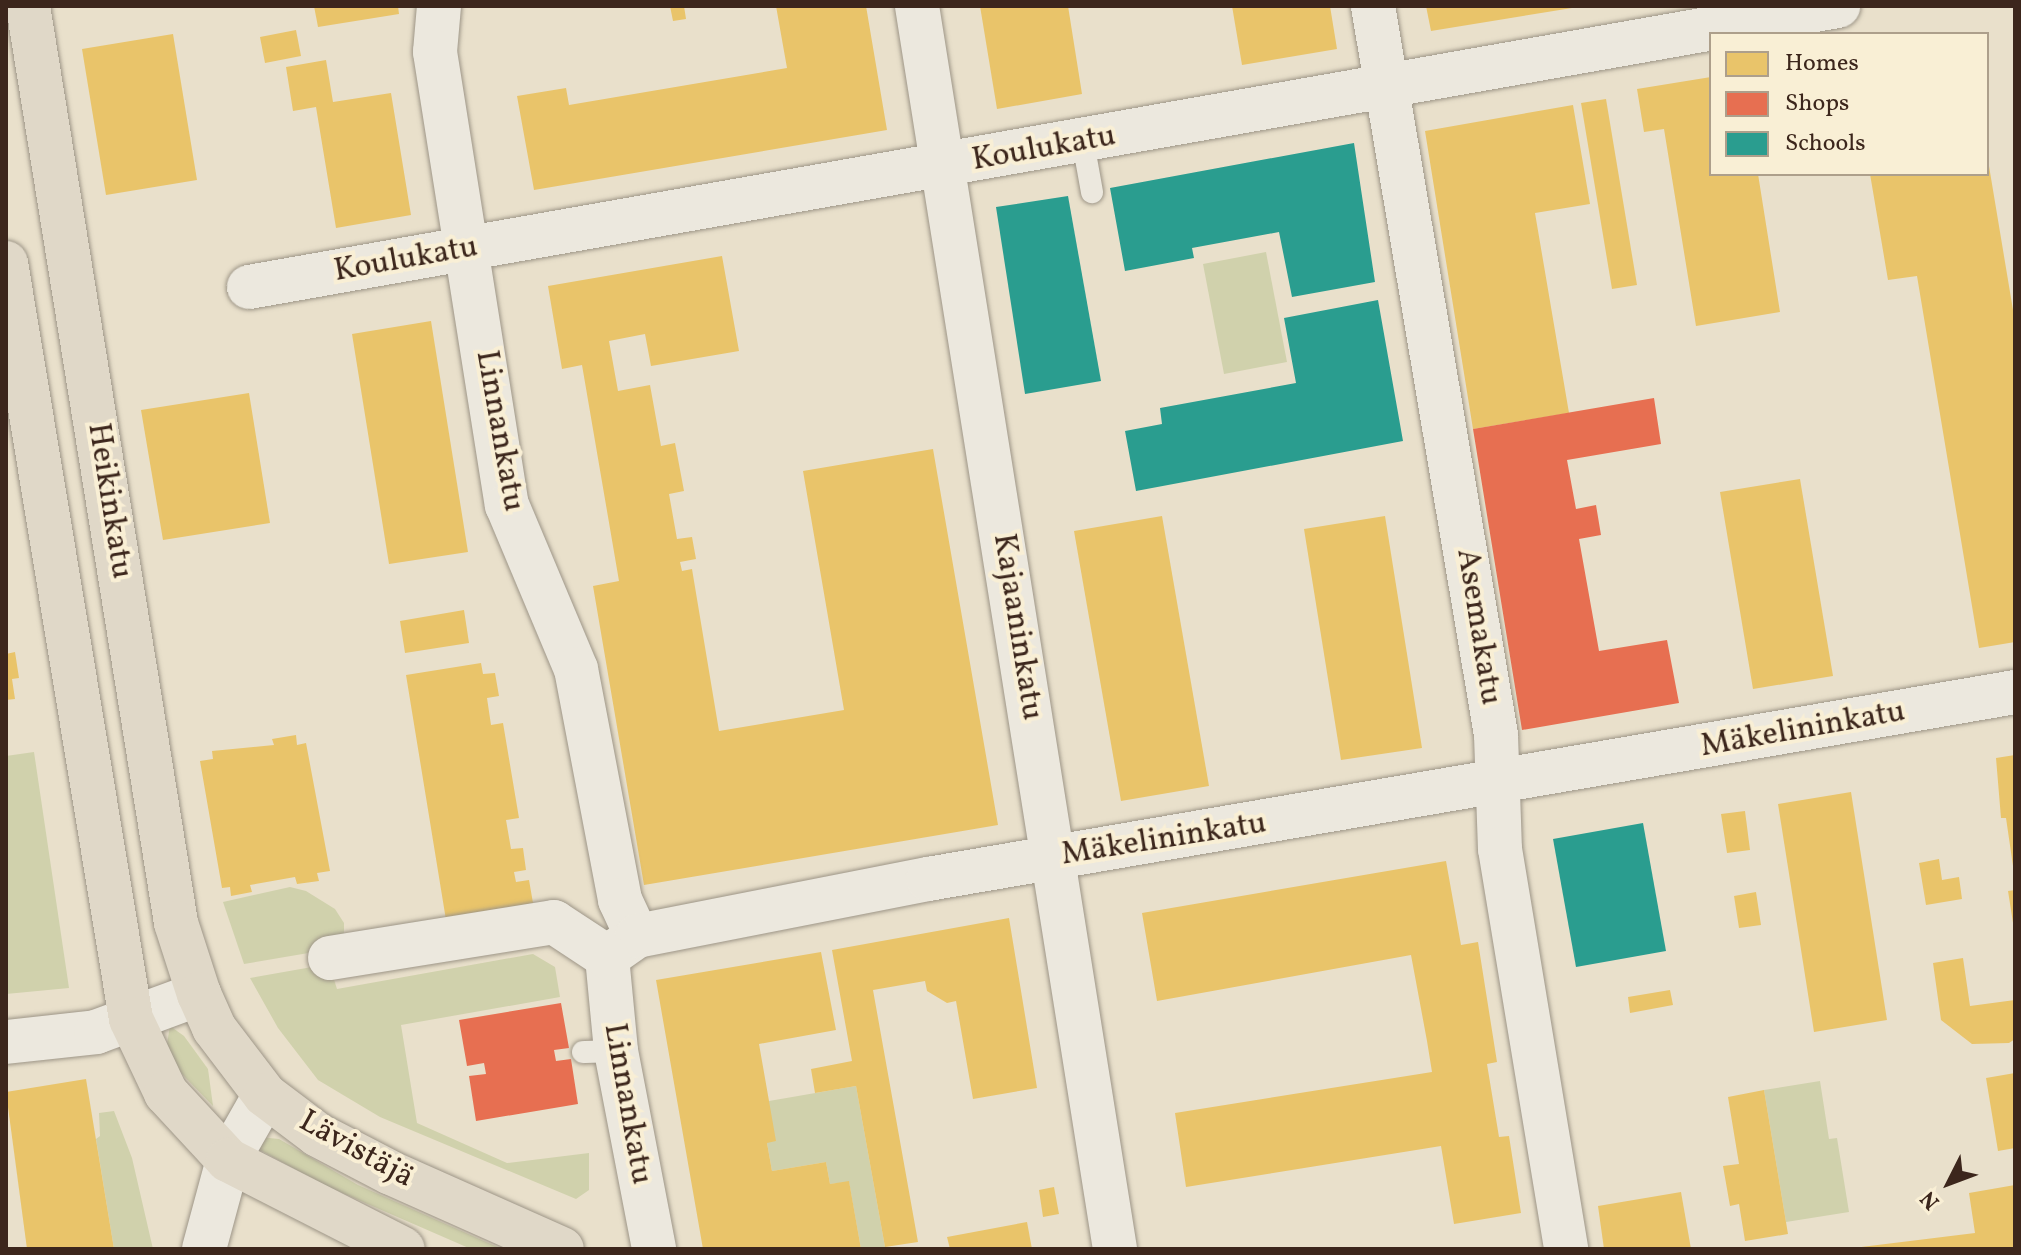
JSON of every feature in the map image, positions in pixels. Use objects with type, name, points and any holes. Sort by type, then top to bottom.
[{"type":"main road","name":"Heikinkatu","points":[[28,6],[176,923],[199,994]]},
{"type":"main road","name":"Heikinkatu","points":[[6,263],[10,314],[131,1019]]},
{"type":"main road","name":"Lävistäjä","points":[[199,994],[214,1028],[265,1095],[318,1135],[391,1173],[562,1249]]},
{"type":"main road","name":"Lävistäjä","points":[[131,1019],[166,1093],[228,1160],[403,1249]]},
{"type":"street","name":"Linnankatu","points":[[439,6],[435,52],[469,249],[507,505],[576,669],[620,900],[622,947],[599,1052],[654,1249]]},
{"type":"street","name":"Kajaaninkatu","points":[[917,6],[1115,1249]]},
{"type":"street","name":"Asemakatu","points":[[1373,6],[1496,735],[1500,849],[1566,1249]]},
{"type":"street","name":"Koulukatu","points":[[249,287],[943,167],[1838,6]]},
{"type":"street","name":"Mäkelininkatu","points":[[622,947],[1054,858],[2015,692]]},
{"type":"street","points":[[330,958],[554,922],[622,947]]},
{"type":"street","points":[[6,1042],[96,1032],[199,994]]},
{"type":"street","points":[[204,1249],[228,1160],[265,1095]]},
{"type":"lane","points":[[1083,142],[1092,192]]},
{"type":"green space","points":[[1266,252],[1287,362],[1224,374],[1203,264]]},
{"type":"green space","points":[[34,752],[69,988],[6,994],[6,756]]},
{"type":"green space","points":[[290,887],[306,891],[335,909],[344,923],[344,939],[332,949],[244,964],[223,902]]},
{"type":"green space","points":[[533,954],[555,967],[560,997],[401,1025],[417,1123],[507,1163],[589,1153],[589,1190],[576,1199],[380,1117],[318,1080],[278,1028],[250,978],[329,964],[337,989]]},
{"type":"green space","points":[[170,1026],[184,1036],[208,1069],[213,1106],[180,1072],[167,1044]]},
{"type":"green space","points":[[1820,1081],[1829,1139],[1837,1138],[1849,1212],[1786,1222],[1764,1090]]},
{"type":"green space","points":[[856,1086],[885,1247],[876,1249],[861,1249],[849,1182],[830,1184],[826,1162],[772,1171],[767,1143],[769,1101]]},
{"type":"green space","points":[[114,1111],[132,1158],[153,1249],[114,1249],[96,1139],[100,1136],[99,1113]]},
{"type":"green space","points":[[259,1137],[279,1139],[358,1185],[502,1249],[471,1249],[324,1185],[247,1143]]},
{"type":"building: Homes","points":[[314,6],[398,6],[399,14],[318,27]]},
{"type":"building: Homes","points":[[670,6],[684,6],[686,19],[673,21]]},
{"type":"building: Homes","points":[[776,6],[866,6],[887,130],[534,190],[517,96],[566,88],[569,105],[787,68]]},
{"type":"building: Homes","points":[[980,6],[1068,6],[1082,94],[997,109]]},
{"type":"building: Homes","points":[[1232,6],[1330,6],[1337,49],[1242,65]]},
{"type":"building: Homes","points":[[1426,6],[1572,6],[1572,8],[1431,31]]},
{"type":"building: Homes","points":[[296,30],[301,56],[265,63],[260,37]]},
{"type":"building: Homes","points":[[173,34],[197,180],[106,195],[82,49]]},
{"type":"building: Homes","points":[[326,60],[333,102],[391,93],[411,215],[336,228],[316,107],[293,111],[286,67]]},
{"type":"building: Homes","points":[[1709,77],[1709,176],[1758,176],[1780,312],[1696,326],[1664,129],[1644,132],[1637,89]]},
{"type":"building: Homes","points":[[1606,99],[1637,285],[1612,289],[1581,103]]},
{"type":"building: Homes","points":[[1573,105],[1590,204],[1535,213],[1569,413],[1473,429],[1425,131]]},
{"type":"building: Homes","points":[[1989,166],[2015,322],[2015,642],[1979,648],[1917,276],[1888,280],[1870,176],[1989,176]]},
{"type":"building: Homes","points":[[722,256],[739,351],[651,366],[645,334],[609,341],[618,391],[650,385],[661,446],[675,443],[684,491],[669,494],[677,539],[692,537],[696,559],[680,562],[682,571],[692,569],[719,731],[844,710],[803,471],[933,449],[998,825],[644,885],[593,586],[619,581],[582,365],[562,369],[548,286]]},
{"type":"building: Homes","points":[[431,321],[468,552],[389,564],[352,334]]},
{"type":"building: Homes","points":[[249,393],[270,523],[163,540],[141,410]]},
{"type":"building: Homes","points":[[1800,479],[1833,676],[1753,689],[1720,492]]},
{"type":"building: Homes","points":[[1162,516],[1209,786],[1121,801],[1074,531]]},
{"type":"building: Homes","points":[[1385,516],[1422,748],[1341,760],[1304,529]]},
{"type":"building: Homes","points":[[464,610],[469,643],[405,653],[400,621]]},
{"type":"building: Homes","points":[[15,652],[19,678],[12,679],[15,699],[6,700],[6,654]]},
{"type":"building: Homes","points":[[481,663],[483,674],[495,673],[499,696],[487,698],[491,725],[503,723],[519,818],[506,820],[511,849],[523,848],[526,870],[514,872],[516,882],[529,880],[533,903],[446,920],[406,675]]},
{"type":"building: Homes","points":[[296,735],[297,745],[306,743],[330,871],[317,873],[319,881],[297,884],[295,877],[250,885],[252,892],[231,896],[230,887],[222,888],[200,761],[213,759],[212,751],[274,745],[272,739]]},
{"type":"building: Homes","points":[[2015,755],[2013,866],[2006,818],[2001,818],[1996,758]]},
{"type":"building: Homes","points":[[1851,792],[1887,1020],[1814,1032],[1778,804]]},
{"type":"building: Homes","points":[[1745,811],[1750,850],[1727,853],[1721,814]]},
{"type":"building: Homes","points":[[1939,859],[1942,880],[1959,877],[1962,899],[1926,905],[1919,863]]},
{"type":"building: Homes","points":[[1446,861],[1461,945],[1478,942],[1497,1062],[1487,1064],[1499,1137],[1509,1136],[1521,1213],[1454,1224],[1441,1146],[1186,1187],[1175,1113],[1432,1072],[1411,955],[1157,1001],[1142,913]]},
{"type":"building: Homes","points":[[2015,890],[2015,923],[2013,923],[2008,891]]},
{"type":"building: Homes","points":[[1756,892],[1761,925],[1739,928],[1734,896]]},
{"type":"building: Homes","points":[[1009,918],[1037,1088],[973,1099],[956,1001],[947,1003],[927,991],[925,981],[873,990],[918,1242],[885,1247],[856,1086],[815,1093],[811,1069],[852,1061],[832,950]]},
{"type":"building: Homes","points":[[821,952],[836,1030],[759,1044],[776,1141],[767,1143],[772,1171],[826,1162],[830,1184],[849,1181],[861,1249],[703,1249],[656,980]]},
{"type":"building: Homes","points":[[1963,958],[1970,1006],[2015,1000],[2015,1039],[2009,1043],[1972,1044],[1941,1020],[1933,963]]},
{"type":"building: Homes","points":[[1670,990],[1673,1005],[1630,1013],[1628,997]]},
{"type":"building: Homes","points":[[2015,1073],[2015,1148],[1998,1151],[1986,1078]]},
{"type":"building: Homes","points":[[86,1079],[114,1249],[27,1249],[6,1092]]},
{"type":"building: Homes","points":[[1764,1090],[1788,1234],[1745,1241],[1739,1204],[1730,1206],[1723,1166],[1739,1164],[1728,1097]]},
{"type":"building: Homes","points":[[2015,1185],[2015,1249],[1845,1249],[1975,1233],[1969,1193]]},
{"type":"building: Homes","points":[[1054,1187],[1059,1214],[1043,1217],[1039,1190]]},
{"type":"building: Homes","points":[[1681,1192],[1691,1249],[1604,1249],[1598,1206]]},
{"type":"building: Homes","points":[[1027,1222],[1032,1249],[950,1249],[947,1237]]},
{"type":"building: Shops","points":[[1654,398],[1661,444],[1567,460],[1576,509],[1596,505],[1601,535],[1579,539],[1599,651],[1667,640],[1679,703],[1522,730],[1473,429]]},
{"type":"building: Shops","points":[[561,1003],[569,1048],[554,1050],[556,1061],[571,1059],[578,1104],[476,1121],[469,1076],[486,1074],[484,1063],[467,1066],[459,1020]]},
{"type":"building: Schools","points":[[1354,143],[1375,282],[1292,297],[1279,232],[1192,248],[1194,258],[1125,271],[1110,188]]},
{"type":"building: Schools","points":[[1068,196],[1101,381],[1025,394],[996,207]]},
{"type":"building: Schools","points":[[1378,300],[1403,441],[1136,491],[1125,431],[1162,424],[1160,408],[1296,383],[1284,318]]},
{"type":"building: Schools","points":[[1643,823],[1666,951],[1576,967],[1553,839]]}]
